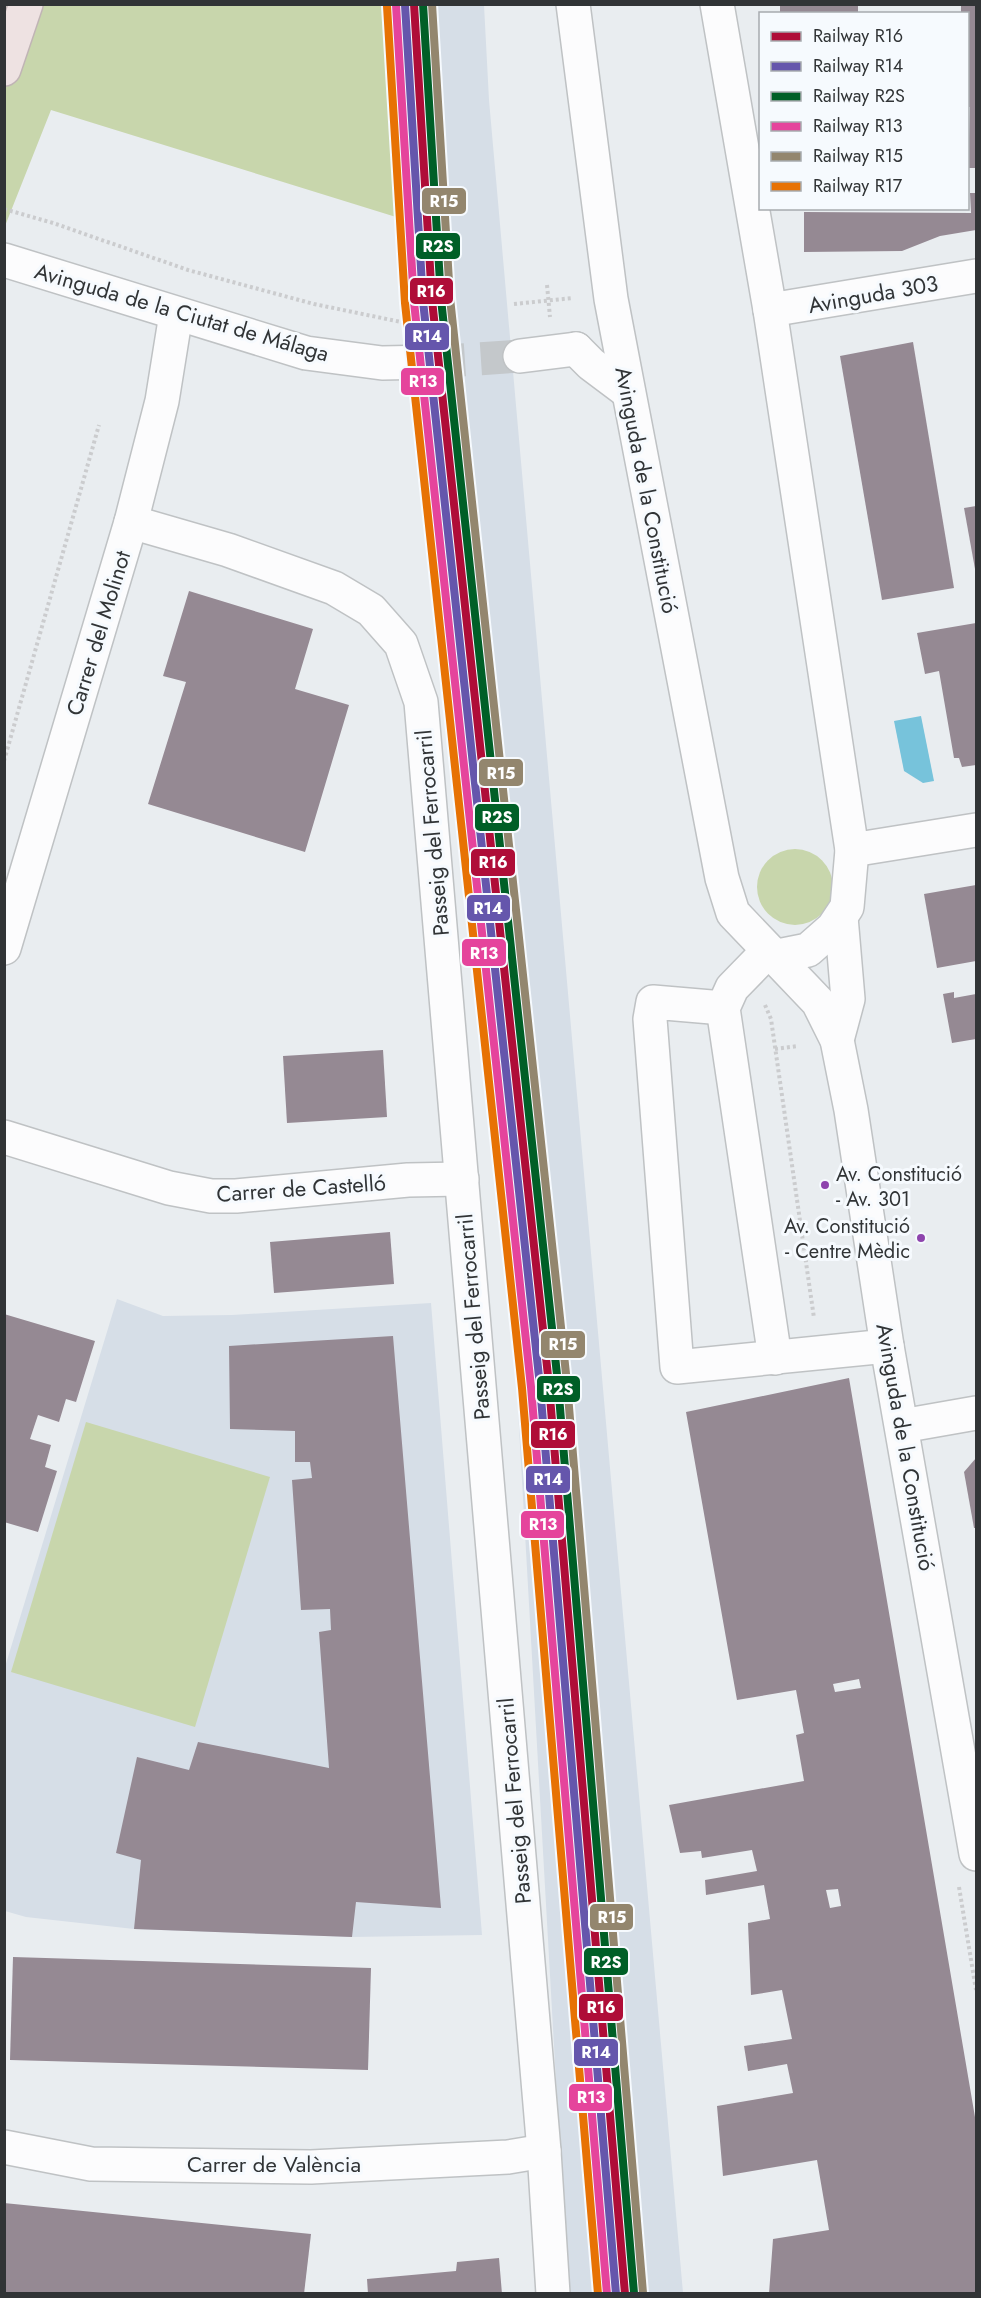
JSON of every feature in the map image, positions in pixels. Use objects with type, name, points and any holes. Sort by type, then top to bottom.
[{"type":"highway","points":[[4,69],[26,4]]},
{"type":"street","name":"Avinguda de la Constitució","points":[[573,4],[611,299],[722,878],[733,913],[818,1002],[837,1040],[851,1110],[887,1346],[976,1854]]},
{"type":"street","name":"Avinguda de la Constitució","points":[[717,4],[770,310],[852,850],[847,907],[833,928],[808,950],[770,954]]},
{"type":"street","name":"Avinguda de la Ciutat de Málaga","points":[[4,260],[306,353],[382,363],[432,362]]},
{"type":"street","name":"Avinguda 303","points":[[770,310],[976,276]]},
{"type":"street","points":[[520,356],[576,349],[611,299]]},
{"type":"street","name":"Carrer del Molinot","points":[[4,948],[131,522],[162,401],[176,314]]},
{"type":"street","points":[[576,349],[591,364],[627,391]]},
{"type":"street","name":"Passeig del Ferrocarril","points":[[131,522],[228,550],[334,588],[371,610],[400,644],[421,702],[544,2151],[553,2294]]},
{"type":"street","points":[[852,850],[976,830]]},
{"type":"street","name":"Avinguda de la Constitució","points":[[837,1040],[848,999],[841,917]]},
{"type":"street","points":[[770,954],[732,988],[723,1008],[775,1358]]},
{"type":"street","points":[[723,1008],[653,1002],[650,1019],[677,1367],[887,1346]]},
{"type":"street","name":"Carrer de Castelló","points":[[4,1137],[169,1188],[211,1196],[236,1196],[408,1180],[462,1179]]},
{"type":"street","points":[[902,1426],[976,1413]]},
{"type":"street","name":"Carrer de València","points":[[4,2147],[91,2164],[311,2167],[508,2157],[544,2151]]},
{"type":"path","points":[[4,209],[206,275],[314,304],[410,323]]},
{"type":"path","points":[[547,285],[550,319]]},
{"type":"path","points":[[514,304],[573,297]]},
{"type":"path","points":[[4,761],[99,424]]},
{"type":"path","points":[[803,1045],[775,1049],[817,1335],[835,1351]]},
{"type":"shaded area","points":[[404,5],[484,5],[489,100],[683,2293],[568,2293],[514,1339],[432,415]]},
{"type":"shaded area","points":[[117,1299],[163,1316],[232,1315],[431,1303],[482,1935],[352,1937],[134,1929],[26,1917],[5,1911],[5,1667]]},
{"type":"green space","points":[[5,5],[386,5],[396,217],[51,110],[5,226]]},
{"type":"green space","points":[[795,849],[809,852],[822,860],[830,873],[833,887],[830,901],[822,914],[809,922],[795,925],[781,922],[768,914],[760,901],[757,887],[760,873],[768,860],[781,852]]},
{"type":"green space","points":[[86,1422],[270,1477],[195,1727],[11,1672]]},
{"type":"water","points":[[921,716],[934,781],[923,783],[904,771],[894,721]]},
{"type":"building","points":[[780,4],[858,4],[858,12],[780,12]]},
{"type":"building","points":[[961,4],[976,4],[976,168],[969,168],[969,12],[961,12]]},
{"type":"building","points":[[970,193],[976,193],[976,230],[940,236],[902,251],[804,252],[804,212],[971,213]]},
{"type":"building","points":[[913,342],[954,588],[882,600],[840,356]]},
{"type":"building","points":[[976,506],[976,569],[975,569],[964,508]]},
{"type":"building","points":[[189,591],[313,629],[295,689],[349,705],[305,852],[148,804],[186,682],[163,676]]},
{"type":"building","points":[[976,623],[976,765],[962,767],[959,758],[954,758],[939,671],[925,674],[917,633]]},
{"type":"building","points":[[976,885],[976,961],[937,968],[924,894]]},
{"type":"building","points":[[954,992],[954,998],[976,994],[976,1039],[952,1043],[943,994]]},
{"type":"building","points":[[383,1050],[387,1117],[287,1123],[283,1056]]},
{"type":"building","points":[[390,1232],[394,1284],[274,1293],[270,1242]]},
{"type":"building","points":[[4,1314],[95,1341],[76,1402],[66,1399],[59,1422],[38,1415],[30,1439],[51,1445],[45,1467],[57,1471],[38,1532],[4,1522]]},
{"type":"building","points":[[393,1336],[441,1908],[356,1902],[352,1937],[134,1929],[141,1860],[116,1853],[137,1757],[189,1770],[198,1742],[329,1768],[319,1632],[331,1630],[330,1609],[301,1610],[292,1480],[312,1478],[310,1462],[295,1462],[295,1431],[230,1429],[229,1346]]},
{"type":"building","points":[[849,1378],[976,2123],[976,2294],[769,2294],[773,2239],[829,2230],[817,2160],[723,2176],[717,2106],[793,2093],[787,2064],[748,2071],[744,2046],[792,2039],[782,1990],[751,1995],[748,1923],[770,1919],[764,1885],[706,1895],[705,1880],[757,1871],[752,1850],[702,1858],[701,1851],[680,1853],[669,1805],[804,1781],[796,1735],[804,1733],[796,1690],[737,1700],[686,1412]],"holes":[[[859,1679],[861,1688],[835,1692],[833,1684]],[[838,1889],[841,1906],[830,1908],[826,1890]]]},
{"type":"building","points":[[976,1458],[976,1528],[974,1528],[964,1472]]},
{"type":"building","points":[[13,1957],[371,1968],[368,2070],[10,2060]]},
{"type":"building","points":[[4,2203],[311,2234],[304,2294],[4,2294]]},
{"type":"building","points":[[499,2258],[502,2294],[368,2294],[367,2279],[456,2271],[457,2262]]},
{"type":"tunnel","points":[[432,362],[520,356]]},
{"type":"rail line","name":"R16","points":[[414,4],[432,300],[549,1385],[625,2294]]},
{"type":"rail line","name":"R2S","points":[[423,4],[441,299],[558,1384],[634,2293]]},
{"type":"rail line","name":"R15","points":[[432,4],[450,298],[567,1383],[643,2293]]},
{"type":"rail line","name":"R13","points":[[396,5],[414,302],[531,1387],[607,2294]]},
{"type":"rail line","name":"R14","points":[[405,5],[423,301],[540,1386],[616,2294]]},
{"type":"rail line","name":"R17","points":[[387,6],[405,303],[522,1388],[598,2294]]},
{"type":"place","name":"Av. Constitució - Av. 301","points":[[825,1185]]},
{"type":"place","name":"Av. Constitució - Centre Mèdic","points":[[921,1238]]}]
